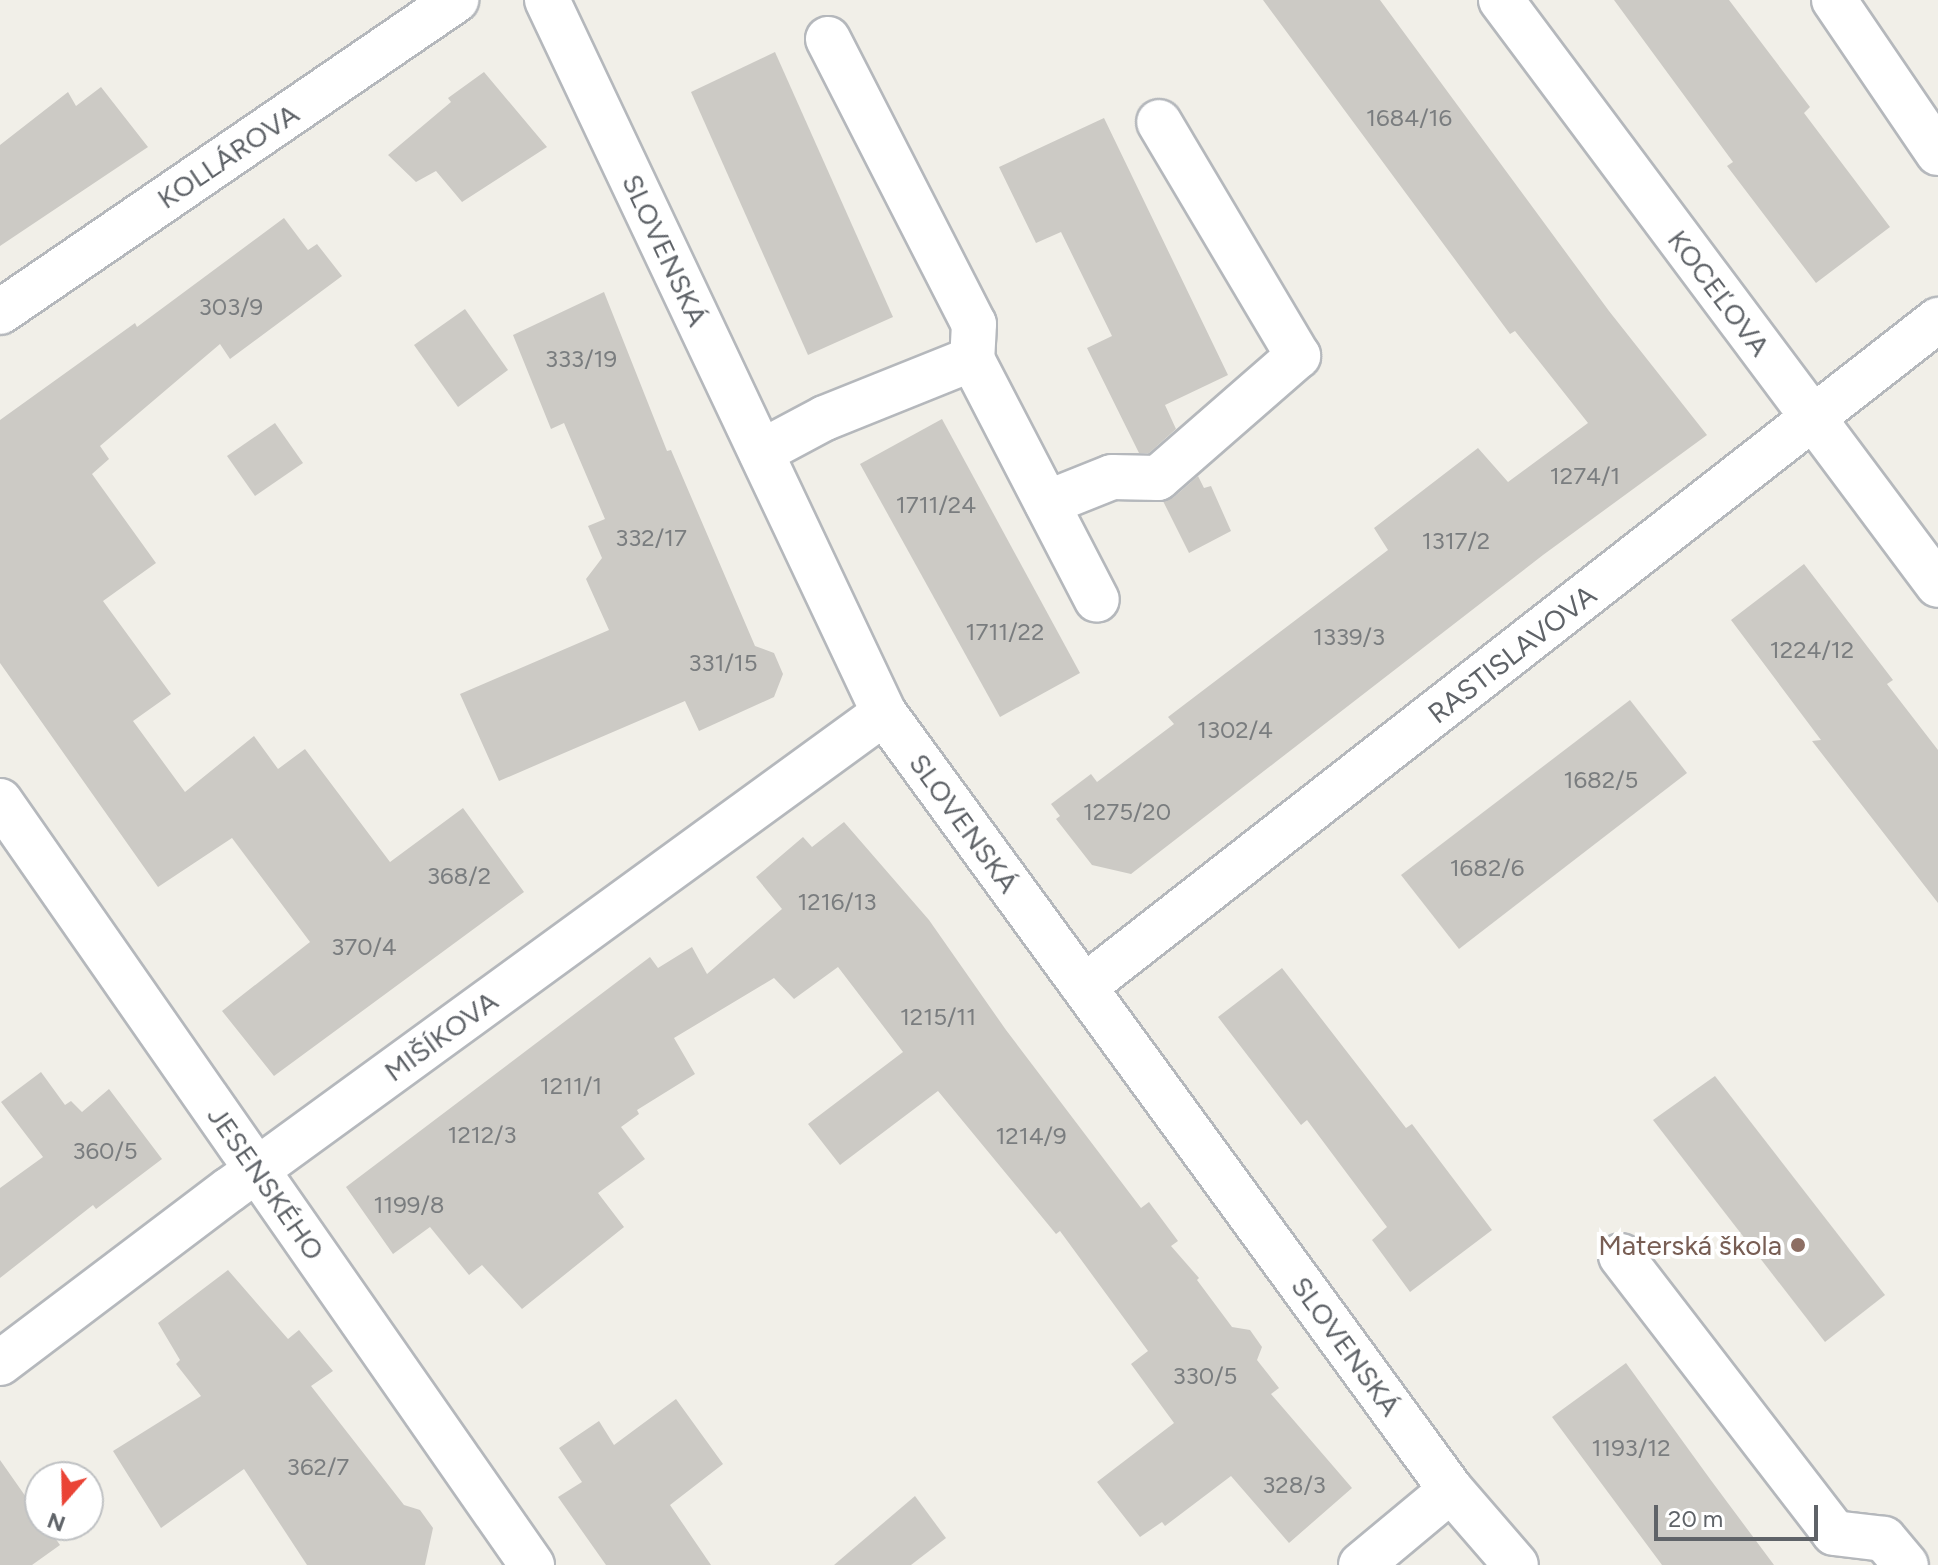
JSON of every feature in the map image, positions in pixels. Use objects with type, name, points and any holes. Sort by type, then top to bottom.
[{"type":"street","name":"KOLLÁROVA","points":[[0,312],[456,0]]},
{"type":"street","name":"SLOVENSKÁ","points":[[547,0],[884,713],[1451,1490],[1516,1565]]},
{"type":"street","name":"KOCEĽOVA","points":[[1501,0],[1938,585]]},
{"type":"street","points":[[1834,0],[1938,153]]},
{"type":"street","points":[[828,39],[974,324],[972,359],[1097,600]]},
{"type":"street","points":[[1047,503],[1112,477],[1158,478],[1298,356],[1159,122]]},
{"type":"street","name":"RASTISLAVOVA","points":[[1084,987],[1938,320]]},
{"type":"street","points":[[761,452],[825,418],[972,359]]},
{"type":"street","name":"MIŠÍKOVA","points":[[0,1363],[257,1170],[884,713]]},
{"type":"street","name":"JESENSKÉHO","points":[[0,801],[532,1565]]},
{"type":"street","points":[[1621,1256],[1834,1533],[1884,1539],[1906,1565]]},
{"type":"street","points":[[1361,1565],[1451,1490]]},
{"type":"building","points":[[1263,0],[1380,0],[1609,311],[1707,435],[1543,555],[1131,874],[1092,865],[1056,819],[1060,816],[1051,804],[1091,774],[1097,782],[1174,724],[1168,717],[1388,550],[1374,528],[1478,448],[1508,482],[1588,423],[1515,331],[1510,334]]},
{"type":"building","points":[[1614,0],[1729,0],[1810,107],[1804,113],[1890,227],[1816,283],[1727,166],[1733,162]]},
{"type":"building","points":[[775,52],[893,317],[808,355],[691,92]]},
{"type":"building","points":[[484,72],[547,147],[462,202],[436,171],[416,182],[388,155],[451,102],[448,98]]},
{"type":"building","points":[[101,87],[148,147],[0,246],[0,145],[68,92],[76,106]]},
{"type":"building","points":[[1104,118],[1228,375],[1165,405],[1176,429],[1149,453],[1139,453],[1087,348],[1112,336],[1061,232],[1036,243],[999,167]]},
{"type":"building","points":[[284,218],[308,250],[317,244],[342,276],[230,359],[220,344],[100,446],[109,459],[92,474],[156,563],[103,601],[171,694],[133,721],[185,792],[254,736],[278,769],[305,749],[390,862],[463,808],[524,892],[274,1076],[222,1011],[310,942],[232,838],[158,887],[0,663],[0,420],[135,323],[137,327]]},
{"type":"building","points":[[604,292],[667,451],[671,450],[755,646],[774,653],[783,674],[774,697],[699,731],[685,701],[499,781],[460,694],[609,630],[586,579],[602,558],[588,526],[605,519],[564,423],[551,429],[513,335]]},
{"type":"building","points":[[465,309],[508,370],[458,407],[414,345]]},
{"type":"building","points":[[942,419],[1080,673],[1000,717],[860,464]]},
{"type":"building","points":[[275,423],[303,463],[255,496],[227,456]]},
{"type":"building","points":[[1198,476],[1204,488],[1211,486],[1231,531],[1189,553],[1163,501],[1174,497]]},
{"type":"building","points":[[1804,564],[1893,680],[1887,684],[1938,750],[1938,903],[1812,741],[1821,740],[1731,620]]},
{"type":"building","points":[[1630,700],[1687,773],[1459,949],[1401,875]]},
{"type":"building","points":[[844,822],[929,920],[1006,1030],[1141,1208],[1149,1202],[1178,1241],[1171,1246],[1199,1278],[1197,1280],[1232,1327],[1250,1330],[1262,1347],[1257,1360],[1279,1388],[1271,1394],[1352,1488],[1289,1543],[1231,1476],[1165,1526],[1162,1522],[1140,1537],[1097,1482],[1174,1423],[1131,1364],[1148,1351],[1060,1231],[1056,1234],[938,1091],[840,1165],[808,1124],[903,1052],[838,967],[794,999],[774,978],[674,1038],[695,1074],[637,1110],[639,1114],[621,1127],[645,1159],[598,1193],[624,1227],[522,1309],[482,1265],[469,1275],[430,1227],[393,1254],[346,1187],[650,957],[658,968],[692,947],[707,974],[782,909],[756,877],[803,837],[812,847]]},
{"type":"building","points":[[1282,968],[1406,1128],[1412,1124],[1492,1230],[1410,1292],[1372,1240],[1387,1227],[1307,1120],[1301,1125],[1218,1017]]},
{"type":"building","points":[[41,1072],[65,1105],[71,1101],[82,1112],[109,1089],[162,1159],[96,1209],[93,1205],[0,1278],[0,1188],[43,1157],[1,1102]]},
{"type":"building","name":"Materská škola","points":[[1715,1076],[1885,1295],[1825,1342],[1653,1120]]},
{"type":"building","points":[[228,1270],[288,1339],[299,1330],[333,1371],[311,1386],[404,1505],[420,1510],[433,1528],[425,1565],[307,1565],[244,1469],[161,1528],[113,1451],[201,1396],[176,1364],[180,1360],[158,1323]]},
{"type":"building","points":[[1626,1363],[1774,1565],[1662,1565],[1552,1417]]},
{"type":"building","points":[[676,1399],[723,1464],[670,1505],[711,1565],[606,1565],[558,1497],[582,1482],[559,1448],[599,1421],[614,1445]]},
{"type":"building","points":[[0,1460],[24,1494],[24,1541],[57,1541],[60,1545],[32,1565],[0,1565]]},
{"type":"building","points":[[915,1496],[946,1538],[911,1565],[834,1565]]},
{"type":"place","name":"Materská škola","points":[[1798,1245]]}]
